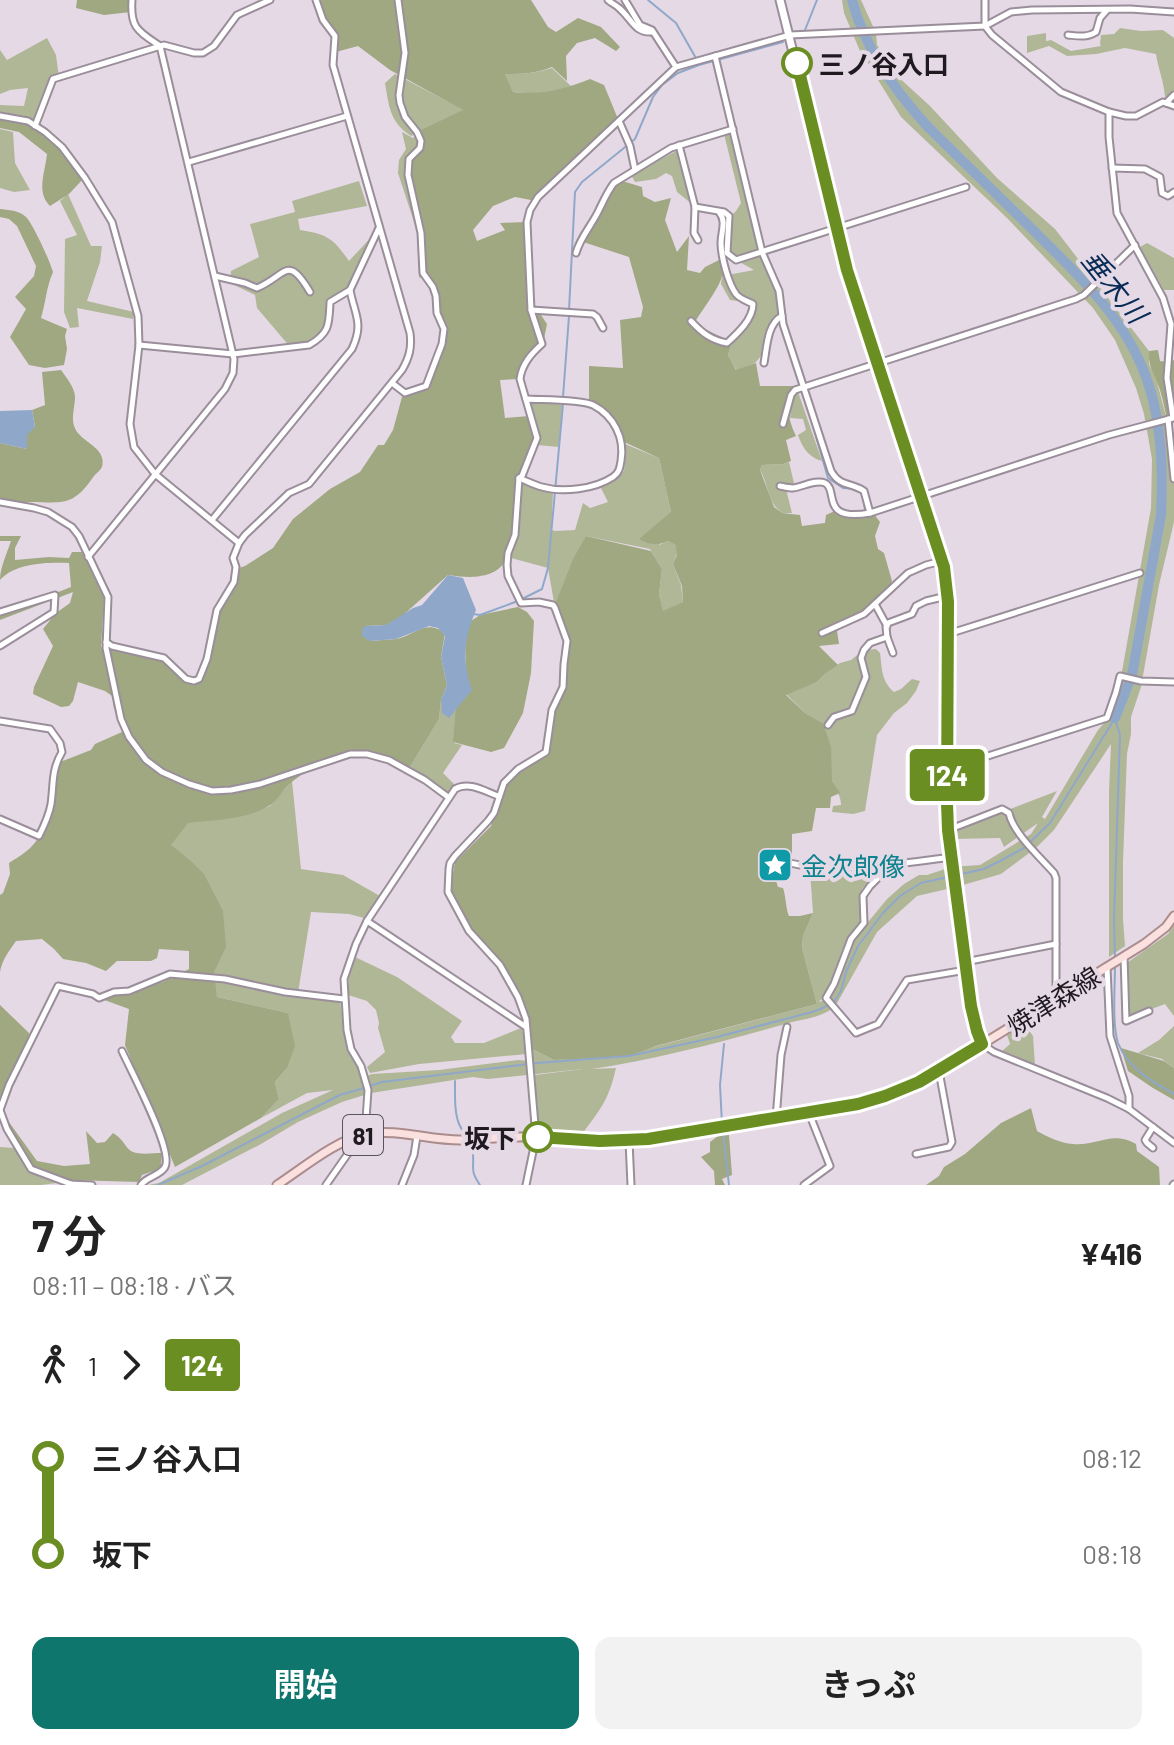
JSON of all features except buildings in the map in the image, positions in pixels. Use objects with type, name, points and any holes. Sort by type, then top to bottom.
[{"type":"main road","points":[[780,0],[847,270],[942,561],[948,634],[948,830],[965,966],[982,1044]]},
{"type":"main road","name":"焼津森線","points":[[277,1185],[336,1146],[365,1134],[388,1133],[462,1140],[536,1137],[629,1141],[776,1119],[885,1096],[939,1071],[1056,999],[1144,944],[1166,927],[1174,916]]},
{"type":"street","points":[[88,557],[225,389],[233,373],[233,354],[160,46],[138,31],[132,20],[132,0]]},
{"type":"street","points":[[35,126],[53,79],[160,46],[203,53],[214,46],[237,15],[270,0]]},
{"type":"street","points":[[106,642],[164,658],[186,679],[199,679],[207,659],[217,610],[234,582],[236,567],[233,558],[239,543],[289,493],[309,484],[392,383],[408,358],[412,342],[333,64],[335,36],[323,20],[316,0]]},
{"type":"street","points":[[392,383],[405,393],[426,386],[442,344],[444,329],[437,313],[433,287],[423,273],[421,233],[408,175],[409,159],[420,148],[421,141],[400,103],[405,53],[398,0]]},
{"type":"street","points":[[608,0],[637,30],[653,32]]},
{"type":"street","points":[[625,0],[640,25],[653,32],[676,67]]},
{"type":"street","points":[[985,0],[985,26],[992,35],[1061,92],[1126,116],[1136,116],[1163,102],[1174,106]]},
{"type":"street","points":[[526,1185],[536,1137],[524,1010],[500,965],[469,931],[448,892],[450,863],[494,813],[504,783],[518,769],[546,752],[552,710],[563,687],[567,641],[555,608],[553,605],[519,600],[508,576],[507,565],[515,535],[519,478],[537,438],[520,379],[521,369],[542,344],[531,310],[527,222],[530,210],[538,197],[676,67],[790,35],[985,26],[1011,12],[1032,10],[1174,12]]},
{"type":"street","points":[[1068,35],[1091,35],[1096,32],[1100,18],[1108,10]]},
{"type":"street","points":[[715,56],[762,252],[779,291],[782,316],[831,471],[838,481],[864,491],[870,513]]},
{"type":"street","points":[[1166,103],[1174,95]]},
{"type":"street","points":[[780,486],[793,488],[825,483],[836,509],[849,515],[870,513],[1109,435],[1173,418],[1167,378],[1171,324],[1163,298],[1117,213],[1109,112]]},
{"type":"street","points":[[0,116],[28,121],[62,147],[112,222],[138,316],[139,345],[130,424],[134,447],[155,474],[239,543]]},
{"type":"street","points":[[189,162],[347,116]]},
{"type":"street","points":[[619,121],[635,170]]},
{"type":"street","points":[[576,253],[614,183],[671,148],[733,129]]},
{"type":"street","points":[[679,145],[695,207],[694,233],[698,240]]},
{"type":"street","points":[[1112,168],[1145,169],[1160,177],[1162,193],[1168,196],[1174,192]]},
{"type":"street","points":[[695,207],[724,212],[729,216],[727,253],[736,260],[966,187]]},
{"type":"street","points":[[691,321],[704,335],[727,343],[739,331],[754,307],[735,293],[728,276],[721,246],[724,220],[718,211]]},
{"type":"street","points":[[139,345],[233,354],[309,345],[320,339],[327,329],[330,302],[350,290],[379,227]]},
{"type":"street","points":[[783,424],[795,390],[1084,295],[1135,245]]},
{"type":"street","points":[[215,276],[257,288],[286,270],[293,271],[310,292]]},
{"type":"street","points":[[211,520],[352,349],[359,326],[350,290]]},
{"type":"street","points":[[1167,310],[1174,308]]},
{"type":"street","points":[[531,310],[593,314],[603,328]]},
{"type":"street","points":[[764,363],[771,328],[775,320],[782,316]]},
{"type":"street","points":[[519,478],[543,488],[563,490],[593,485],[614,477],[622,458],[622,441],[616,428],[606,415],[591,404],[526,399]]},
{"type":"street","points":[[1168,419],[1174,479]]},
{"type":"street","points":[[0,502],[34,508],[61,520],[79,536],[108,597],[106,642],[121,719],[129,737],[146,760],[162,772],[212,791],[231,790],[260,784],[350,754],[367,754],[389,760],[448,797]]},
{"type":"street","points":[[822,633],[864,614],[908,573],[942,561]]},
{"type":"street","points":[[912,572],[916,583]]},
{"type":"street","points":[[948,634],[1140,573]]},
{"type":"street","points":[[0,612],[55,595],[54,612],[0,646]]},
{"type":"street","points":[[887,626],[912,614],[916,606],[926,601],[947,596]]},
{"type":"street","points":[[875,604],[887,626],[893,653]]},
{"type":"street","points":[[828,725],[834,717],[852,711],[866,677],[861,658],[864,650],[870,643],[887,637]]},
{"type":"street","points":[[947,769],[1107,718],[1120,676],[1141,681],[1174,682]]},
{"type":"street","points":[[0,721],[50,729],[62,752],[55,764],[51,805],[39,836],[0,819]]},
{"type":"street","points":[[365,1134],[368,1090],[361,1066],[351,1049],[344,999],[344,979],[356,944],[367,921],[455,789],[467,785],[498,796]]},
{"type":"street","points":[[948,830],[1002,809],[1009,813],[1024,838],[1054,873],[1056,999]]},
{"type":"street","points":[[790,863],[808,868],[890,866],[952,857]]},
{"type":"street","points":[[890,866],[863,896],[864,923],[851,939],[826,998],[856,1033],[878,1024],[907,980],[1056,944]]},
{"type":"street","points":[[367,921],[527,1028]]},
{"type":"street","points":[[1124,955],[1126,1021],[1149,1011]]},
{"type":"street","points":[[1108,966],[1110,1036],[1129,1096],[1129,1109]]},
{"type":"street","points":[[92,1185],[68,1185],[31,1169],[7,1129],[0,1110],[9,1085],[58,986],[99,998],[114,992],[129,991],[170,974],[179,974],[344,999]]},
{"type":"street","points":[[776,1119],[781,1055],[787,1027]]},
{"type":"street","points":[[982,1044],[994,1052],[1129,1109],[1174,1143]]},
{"type":"street","points":[[122,1051],[167,1153],[163,1171],[144,1180],[141,1185]]},
{"type":"street","points":[[916,1154],[949,1147],[952,1142],[939,1071]]},
{"type":"street","points":[[804,1185],[830,1166],[809,1113]]},
{"type":"street","points":[[1153,1127],[1145,1140],[1153,1148]]},
{"type":"street","points":[[402,1185],[414,1155],[417,1136]]},
{"type":"street","points":[[326,1185],[354,1145],[354,1138]]},
{"type":"street","points":[[629,1141],[631,1185]]},
{"type":"green space","points":[[77,0],[132,0],[131,12],[104,15],[76,8]]},
{"type":"green space","points":[[316,0],[531,0],[548,27],[556,32],[578,18],[601,27],[620,47],[616,51],[595,38],[577,43],[566,56],[567,81],[552,67],[522,74],[505,74],[513,92],[524,93],[552,91],[590,79],[604,85],[618,119],[585,152],[577,165],[573,164],[536,201],[515,197],[493,206],[473,230],[477,241],[505,230],[500,223],[525,222],[531,310],[541,315],[547,324],[543,344],[527,358],[520,379],[500,380],[505,418],[529,416],[537,438],[519,478],[513,538],[505,562],[485,575],[448,575],[401,617],[386,625],[365,626],[370,641],[397,639],[426,627],[445,633],[441,657],[447,685],[441,700],[439,719],[410,767],[364,756],[322,763],[289,784],[271,805],[249,815],[188,823],[171,845],[204,874],[223,911],[226,947],[214,972],[217,997],[288,1013],[295,1046],[287,1068],[275,1082],[279,1099],[261,1118],[175,1167],[125,1045],[129,1009],[99,998],[163,982],[189,969],[189,951],[159,949],[157,958],[151,961],[117,961],[106,971],[63,959],[42,939],[16,941],[0,972],[0,895],[10,874],[9,863],[32,846],[46,821],[55,764],[91,750],[95,744],[122,732],[120,715],[114,709],[112,696],[105,691],[78,682],[73,701],[69,706],[61,707],[33,694],[53,646],[43,629],[56,613],[70,603],[73,592],[0,620],[0,615],[71,587],[69,563],[41,563],[23,567],[0,580],[11,541],[0,541],[0,536],[21,536],[15,548],[15,560],[69,558],[72,552],[82,552],[104,598],[101,647],[164,658],[187,682],[194,681],[207,659],[219,607],[236,569],[273,548],[293,519],[330,489],[360,472],[378,445],[384,445],[393,430],[404,394],[426,386],[445,331],[437,313],[437,296],[423,273],[421,233],[407,166],[420,147],[417,132],[463,110],[390,70],[358,46],[336,52],[335,36],[323,20]]},
{"type":"green space","points":[[842,0],[861,0],[876,33],[877,45],[895,74],[930,106],[997,178],[1055,229],[1149,351],[1149,364],[1169,428],[1174,472],[1174,522],[1141,687],[1131,717],[1123,862],[1125,946],[1109,957],[1111,744],[1054,830],[1036,848],[1001,874],[917,896],[877,932],[836,1005],[827,998],[839,979],[848,951],[887,899],[919,875],[951,867],[980,865],[1031,834],[1038,823],[1004,847],[1000,838],[955,839],[953,831],[1057,791],[1042,817],[1045,819],[1105,722],[1118,694],[1151,508],[1152,459],[1136,388],[1115,340],[1093,308],[1007,218],[901,117],[860,51],[844,13]]},
{"type":"green space","points":[[1120,28],[1163,30],[1174,38],[1174,95],[1165,97],[1156,54],[1125,48],[1067,56],[1049,46],[1027,53],[1027,36],[1046,33],[1046,41],[1051,40],[1071,51],[1101,46],[1101,35],[1114,34]]},
{"type":"green space","points":[[47,38],[56,55],[59,78],[33,124],[0,114],[0,105],[24,106],[28,88],[0,94],[0,50],[7,60]]},
{"type":"green space","points":[[552,68],[571,86],[536,94],[513,92],[504,73],[528,73]]},
{"type":"green space","points":[[395,74],[464,110],[411,136],[399,125],[389,107],[385,83]]},
{"type":"green space","points":[[0,119],[35,126],[60,146],[84,178],[69,194],[50,206],[42,188],[47,154],[19,132],[0,128]]},
{"type":"green space","points":[[0,129],[13,132],[15,163],[30,190],[14,192],[0,188]]},
{"type":"green space","points":[[402,132],[413,138],[418,135],[423,277],[419,278],[417,231],[398,173],[399,160],[406,149]]},
{"type":"green space","points":[[732,132],[764,255],[779,291],[780,315],[775,320],[766,355],[737,371],[728,355],[754,303],[730,300],[721,284],[722,276],[754,270],[727,252],[729,218],[741,203],[724,134]]},
{"type":"green space","points":[[680,149],[692,204],[677,192],[672,176],[666,173],[656,179],[635,182],[631,175]]},
{"type":"green space","points":[[619,180],[642,187],[643,196],[655,202],[671,198],[665,220],[677,252],[689,236],[687,270],[700,273],[719,260],[727,276],[722,276],[694,324],[732,342],[728,355],[736,370],[756,363],[760,386],[794,386],[789,411],[796,436],[786,440],[791,461],[762,465],[760,470],[774,507],[782,513],[800,515],[802,526],[825,523],[826,515],[837,510],[853,516],[874,514],[880,522],[875,536],[878,549],[884,553],[892,581],[887,593],[864,614],[839,627],[839,644],[819,646],[838,665],[817,682],[786,695],[805,713],[823,723],[831,747],[832,781],[840,793],[831,797],[830,808],[816,808],[812,831],[792,834],[792,859],[775,863],[772,868],[778,887],[783,888],[789,916],[813,913],[803,936],[802,948],[817,1004],[656,1046],[629,1056],[554,1060],[530,1048],[527,1013],[502,962],[471,930],[450,891],[455,862],[491,826],[504,783],[518,769],[546,752],[552,710],[563,683],[567,642],[555,605],[573,559],[586,536],[651,551],[662,569],[659,594],[663,611],[683,602],[682,586],[673,564],[677,555],[675,544],[668,541],[654,544],[639,539],[671,512],[659,458],[622,441],[616,428],[589,401],[589,366],[623,368],[620,320],[641,317],[643,307],[629,257],[580,241]]},
{"type":"green space","points":[[359,181],[367,206],[298,219],[300,230],[329,238],[349,261],[377,231],[350,290],[332,304],[324,333],[303,346],[291,348],[257,308],[255,295],[230,283],[231,271],[259,257],[250,224],[295,212],[292,201]]},
{"type":"green space","points":[[68,194],[91,246],[102,246],[87,301],[134,312],[133,319],[77,308],[79,327],[70,328],[64,312],[65,239],[77,235],[60,201]]},
{"type":"green space","points":[[0,209],[26,217],[53,272],[41,318],[67,329],[64,365],[45,368],[29,365],[10,337],[26,309],[15,297],[34,276],[36,266],[17,226],[9,219],[0,217]]},
{"type":"green space","points":[[1147,243],[1174,258],[1174,290],[1164,290],[1140,247]]},
{"type":"green space","points":[[1158,350],[1160,361],[1174,360],[1174,421],[1169,430],[1150,362],[1149,351]]},
{"type":"green space","points":[[61,370],[75,394],[75,429],[99,451],[102,467],[86,487],[71,499],[0,502],[0,443],[27,449],[27,434],[35,426],[32,410],[45,405],[42,372]]},
{"type":"green space","points":[[798,392],[822,461],[810,455],[798,435],[806,430],[803,419],[790,418],[793,396]]},
{"type":"green space","points":[[528,400],[563,405],[559,447],[537,445]]},
{"type":"green space","points":[[625,444],[659,458],[671,512],[659,545],[668,541],[675,543],[677,554],[673,564],[683,602],[663,612],[659,594],[662,569],[650,549],[586,536],[555,608],[548,568],[511,558],[522,479],[553,492],[551,539],[552,530],[575,530],[583,503],[590,508],[608,502],[600,486],[623,472]]},
{"type":"green space","points":[[789,462],[794,483],[786,489],[792,513],[782,513],[771,499],[760,470],[762,465]]},
{"type":"green space","points":[[518,607],[534,621],[531,673],[523,713],[504,748],[491,752],[453,742],[456,706],[466,681],[465,638],[471,621],[480,615]]},
{"type":"green space","points":[[876,649],[880,653],[884,679],[894,692],[912,679],[920,681],[907,703],[894,713],[877,735],[865,811],[853,814],[832,812],[833,806],[841,805],[841,801],[830,775],[823,723],[805,713],[786,694],[817,682],[840,663],[851,660],[864,650]]},
{"type":"green space","points":[[466,681],[454,743],[462,745],[443,773],[457,787],[448,797],[410,767],[439,719],[441,700]]},
{"type":"green space","points":[[292,781],[301,869],[343,875],[380,896],[364,918],[311,912],[298,993],[340,1001],[348,1051],[362,1078],[372,1074],[530,1061],[530,1048],[554,1060],[627,1054],[817,1004],[802,948],[803,936],[813,913],[810,871],[880,869],[862,889],[861,925],[831,986],[819,1002],[825,1000],[832,1009],[815,1017],[713,1044],[592,1069],[616,1068],[604,1103],[582,1134],[538,1131],[535,1075],[583,1069],[488,1079],[473,1077],[371,1093],[342,1102],[298,1122],[182,1185],[148,1185],[159,1183],[282,1113],[333,1090],[307,1093],[261,1118],[279,1099],[275,1082],[287,1068],[288,1013],[217,997],[189,859],[170,845],[189,820],[249,814],[270,806]]},
{"type":"green space","points":[[1174,925],[1174,1016],[1165,1004],[1128,1018],[1124,965],[1168,934]]},
{"type":"green space","points":[[355,957],[397,977],[462,1021],[451,1037],[455,1043],[484,1043],[521,1028],[527,1041],[527,1054],[419,1064],[370,1073],[367,1067],[385,1052],[376,1010],[367,1001],[348,995]]},
{"type":"green space","points":[[0,1005],[29,1033],[28,1046],[0,1107]]},
{"type":"green space","points":[[1025,1025],[1033,1036],[1035,1065],[1001,1052],[1010,1044],[1007,1035]]},
{"type":"green space","points":[[1174,1026],[1174,1068],[1162,1059],[1138,1053],[1159,1040]]},
{"type":"green space","points":[[1121,1048],[1164,1061],[1174,1068],[1174,1100],[1128,1071]]},
{"type":"green space","points":[[1031,1108],[1037,1131],[1059,1141],[1082,1144],[1119,1138],[1136,1144],[1137,1151],[1159,1167],[1160,1185],[926,1185],[939,1176],[944,1167],[965,1154],[1001,1123]]},
{"type":"green space","points":[[1,1111],[37,1161],[64,1166],[90,1164],[86,1131],[97,1143],[105,1142],[113,1133],[133,1152],[162,1153],[161,1166],[142,1175],[139,1182],[71,1180],[34,1166],[2,1120]]},
{"type":"green space","points":[[729,1135],[732,1175],[722,1179],[725,1185],[715,1185],[714,1171],[701,1157],[710,1152],[710,1142],[718,1136]]},
{"type":"green space","points":[[0,1147],[14,1148],[31,1169],[57,1183],[0,1185]]},
{"type":"water","points":[[32,410],[35,427],[27,435],[27,449],[0,443],[0,411]]},
{"type":"water","points":[[448,575],[463,578],[476,610],[465,650],[472,690],[449,718],[442,713],[441,700],[447,685],[441,657],[445,636],[438,628],[429,626],[396,639],[370,641],[362,636],[365,626],[386,625],[422,605]]},
{"type":"waterway","points":[[648,0],[676,23],[697,60]]},
{"type":"waterway","points":[[805,30],[817,0]]},
{"type":"waterway","name":"垂木川","points":[[852,0],[873,52],[904,98],[928,127],[1098,297],[1125,334],[1146,377],[1160,445],[1161,515],[1132,675],[1115,718]]},
{"type":"waterway","points":[[569,310],[575,192],[582,182],[635,139],[653,97],[662,85],[678,73],[783,42]]},
{"type":"waterway","points":[[714,62],[729,127]]},
{"type":"waterway","points":[[731,132],[738,164]]},
{"type":"waterway","points":[[778,300],[779,315]]},
{"type":"waterway","points":[[563,397],[569,316]]},
{"type":"waterway","points":[[780,319],[788,347]]},
{"type":"waterway","points":[[473,614],[480,615],[542,589],[548,568],[563,404]]},
{"type":"waterway","points":[[811,419],[828,478],[843,488],[862,493],[865,509]]},
{"type":"waterway","points":[[370,1086],[537,1063],[629,1056],[717,1037],[823,1008],[835,1000],[841,991],[858,946],[900,896],[921,883],[984,869],[1024,848],[1050,823],[1115,718]]},
{"type":"waterway","points":[[1115,719],[1120,735],[1115,959]]},
{"type":"waterway","points":[[1115,966],[1114,1016],[1122,1052],[1134,1067],[1174,1094]]},
{"type":"waterway","points":[[722,1124],[720,1085],[724,1044]]},
{"type":"waterway","points":[[455,1081],[457,1116],[471,1147],[474,1173],[480,1185]]},
{"type":"waterway","points":[[158,1185],[202,1166],[340,1095],[364,1088]]},
{"type":"waterway","points":[[723,1131],[729,1185]]},
{"type":"bus line","name":"124","points":[[538,1137],[622,1141],[670,1137],[858,1104],[919,1082],[982,1044],[971,1006],[948,830],[948,602],[944,567],[847,270],[797,63]]},
{"type":"place","name":"三ノ谷入口","points":[[797,63]]},
{"type":"place","name":"金次郎像","points":[[775,865]]},
{"type":"place","name":"坂下","points":[[538,1137]]}]
